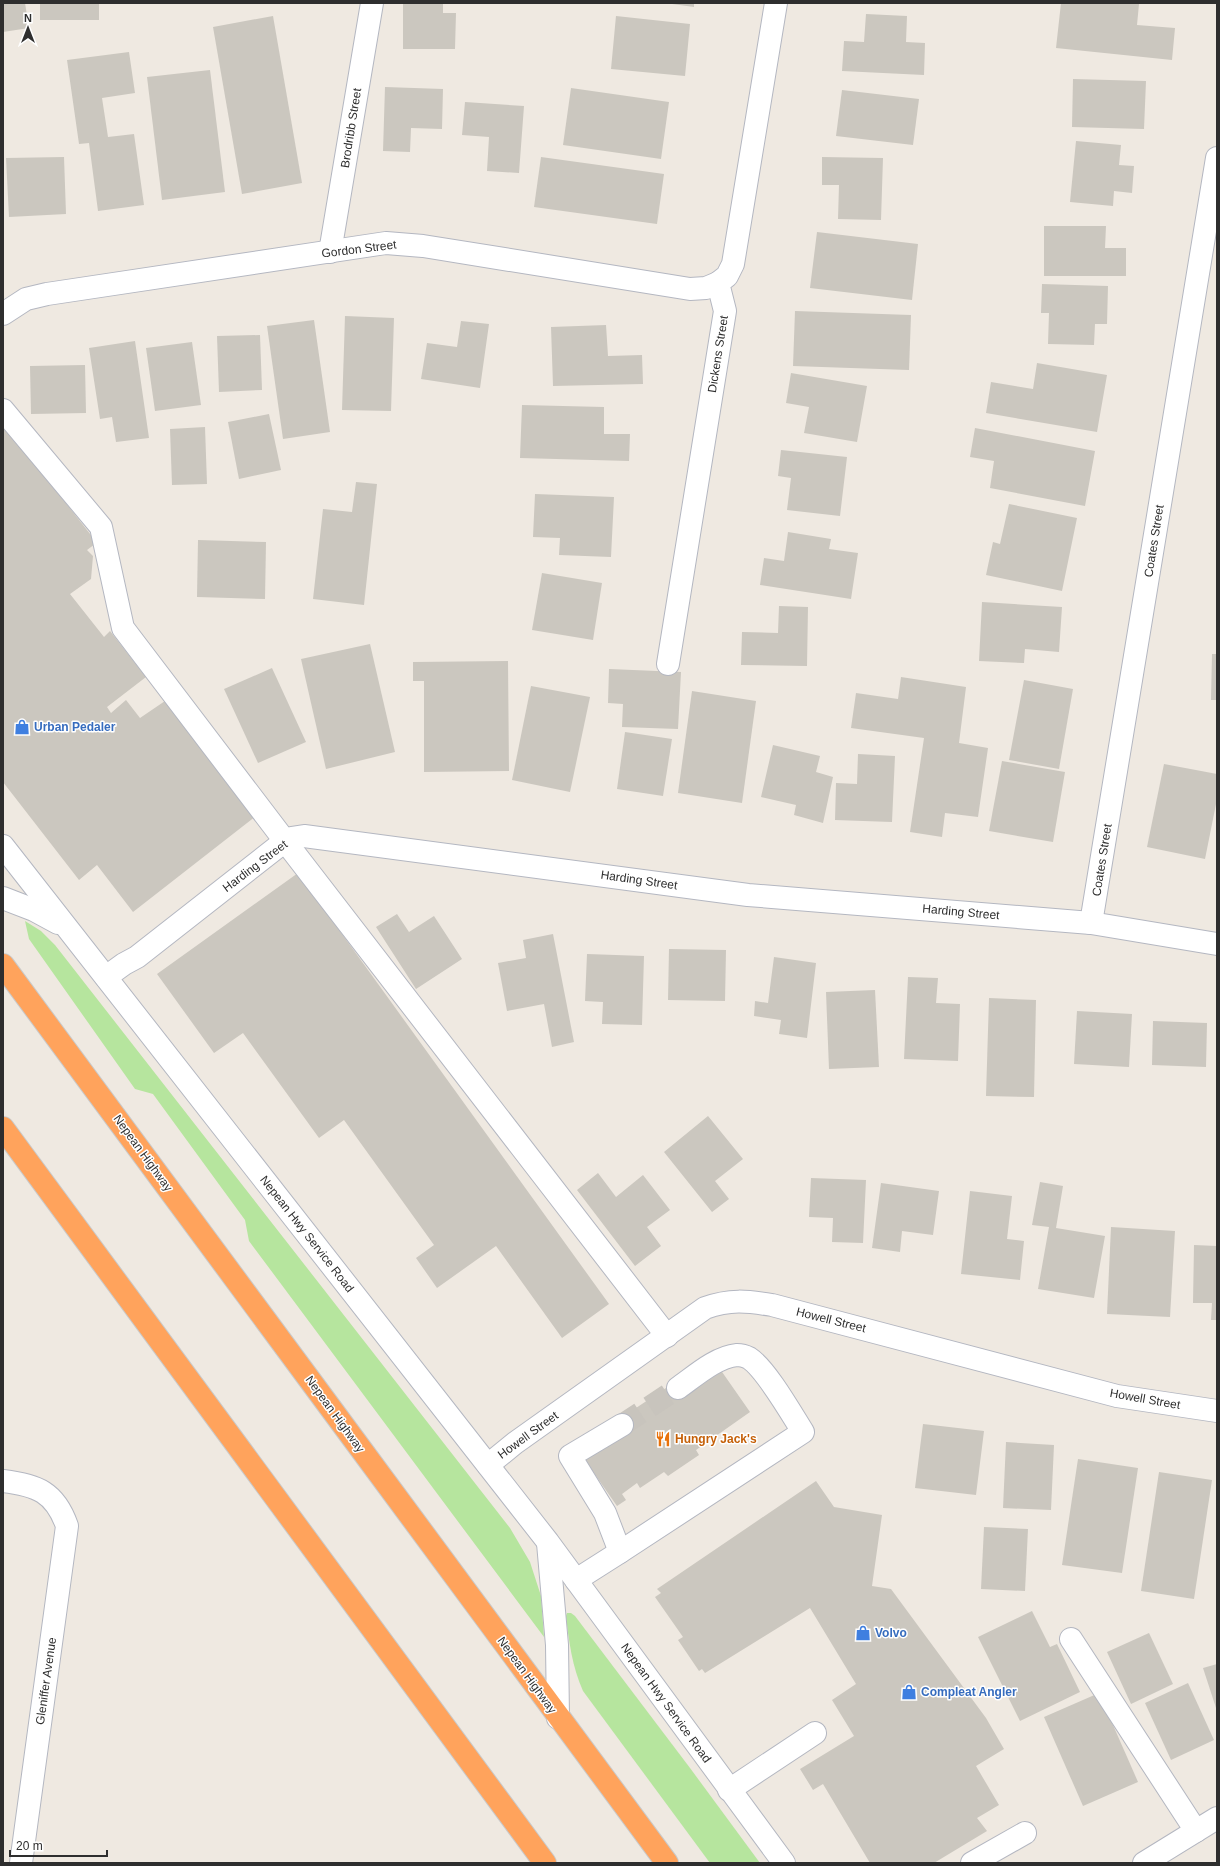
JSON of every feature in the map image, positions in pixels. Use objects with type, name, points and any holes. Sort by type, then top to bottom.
[{"type":"highway","name":"Nepean Highway","points":[[3,965],[558,1718],[667,1863]]},
{"type":"highway","points":[[3,1128],[545,1863]]},
{"type":"street","name":"Brodribb Street","points":[[330,252],[372,3]]},
{"type":"street","points":[[718,283],[727,276],[733,264],[776,3]]},
{"type":"street","name":"Coates Street","points":[[1091,923],[1217,158]]},
{"type":"street","name":"Gordon Street","points":[[3,314],[26,299],[47,294],[386,243],[398,243],[690,289],[706,288],[718,283]]},
{"type":"street","name":"Dickens Street","points":[[668,664],[725,311],[718,283]]},
{"type":"street","points":[[3,410],[101,527],[122,628],[667,1336]]},
{"type":"street","name":"Harding Street","points":[[106,977],[137,957],[285,841],[291,838],[304,836],[748,895],[1091,923],[1217,944]]},
{"type":"street","name":"Nepean Hwy Service Road","points":[[3,846],[548,1542],[784,1863]]},
{"type":"street","name":"Nepean Hwy Service Road","points":[[3,898],[34,910],[66,926]]},
{"type":"street","name":"Howell Street","points":[[488,1465],[515,1443],[705,1308],[732,1301],[749,1301],[772,1305],[1118,1396],[1217,1411]]},
{"type":"street","points":[[576,1580],[803,1432],[757,1365],[748,1357],[735,1355],[721,1360],[678,1388]]},
{"type":"street","points":[[620,1552],[605,1513],[570,1456],[622,1425]]},
{"type":"street","name":"Gleniffer Avenue","points":[[3,1481],[16,1483],[38,1490],[55,1502],[63,1515],[67,1532],[21,1863]]},
{"type":"street","points":[[548,1542],[557,1645],[558,1718]]},
{"type":"street","points":[[1071,1639],[1196,1831]]},
{"type":"street","points":[[729,1790],[815,1732]]},
{"type":"street","points":[[1144,1863],[1217,1818]]},
{"type":"street","points":[[972,1863],[1025,1833]]},
{"type":"green space","points":[[25,921],[41,931],[55,945],[510,1528],[530,1562],[541,1596],[544,1637],[249,1241],[245,1220],[153,1094],[135,1089],[29,939]]},
{"type":"green space","points":[[567,1613],[571,1613],[575,1616],[760,1863],[710,1863],[583,1691],[576,1672],[568,1635]]},
{"type":"building","points":[[3,3],[25,3],[29,28],[3,32]]},
{"type":"building","points":[[40,3],[99,3],[99,20],[40,20]]},
{"type":"building","points":[[403,3],[443,3],[443,13],[456,13],[455,49],[403,49]]},
{"type":"building","points":[[665,3],[694,3],[694,7]]},
{"type":"building","points":[[1061,3],[1139,4],[1137,25],[1175,28],[1172,60],[1056,48]]},
{"type":"building","points":[[866,14],[907,16],[906,42],[925,43],[924,75],[842,71],[844,41],[864,42]]},
{"type":"building","points":[[273,16],[302,183],[242,194],[213,27]]},
{"type":"building","points":[[616,16],[690,24],[685,76],[611,69]]},
{"type":"building","points":[[129,52],[135,93],[102,98],[108,137],[134,134],[144,205],[98,211],[89,143],[79,144],[67,60]]},
{"type":"building","points":[[210,70],[225,192],[162,200],[147,77]]},
{"type":"building","points":[[1073,79],[1146,81],[1144,129],[1072,127]]},
{"type":"building","points":[[385,87],[443,89],[442,129],[411,128],[410,152],[383,151]]},
{"type":"building","points":[[571,88],[669,102],[661,159],[563,145]]},
{"type":"building","points":[[842,90],[919,99],[913,145],[836,136]]},
{"type":"building","points":[[465,102],[524,106],[519,173],[487,171],[489,137],[462,135]]},
{"type":"building","points":[[1076,141],[1121,145],[1119,165],[1134,166],[1132,193],[1114,191],[1113,206],[1070,202]]},
{"type":"building","points":[[64,157],[66,214],[9,217],[6,158]]},
{"type":"building","points":[[541,157],[664,174],[657,224],[534,207]]},
{"type":"building","points":[[822,157],[883,158],[881,220],[838,219],[839,185],[822,185]]},
{"type":"building","points":[[1044,226],[1106,226],[1105,248],[1126,248],[1126,276],[1044,276]]},
{"type":"building","points":[[817,232],[918,244],[912,300],[810,288]]},
{"type":"building","points":[[1042,284],[1108,286],[1107,324],[1095,324],[1094,345],[1048,344],[1049,313],[1041,313]]},
{"type":"building","points":[[795,311],[911,315],[909,370],[793,366]]},
{"type":"building","points":[[345,316],[394,318],[391,411],[342,410]]},
{"type":"building","points":[[314,320],[330,432],[283,439],[267,326]]},
{"type":"building","points":[[461,321],[489,324],[480,388],[421,379],[427,343],[457,347]]},
{"type":"building","points":[[606,325],[608,356],[642,355],[643,384],[553,386],[551,327]]},
{"type":"building","points":[[260,335],[262,390],[219,392],[217,336]]},
{"type":"building","points":[[135,341],[149,438],[116,442],[112,417],[100,419],[89,348]]},
{"type":"building","points":[[192,342],[201,405],[155,411],[146,348]]},
{"type":"building","points":[[1037,363],[1107,375],[1097,432],[986,413],[991,382],[1033,389]]},
{"type":"building","points":[[85,365],[86,413],[31,414],[30,366]]},
{"type":"building","points":[[791,373],[867,386],[857,442],[804,433],[809,407],[786,403]]},
{"type":"building","points":[[522,405],[604,407],[604,434],[630,434],[629,461],[520,458]]},
{"type":"building","points":[[269,414],[281,470],[239,479],[228,422]]},
{"type":"building","points":[[3,423],[94,539],[95,544],[87,550],[93,556],[91,579],[70,594],[104,637],[110,631],[146,677],[107,707],[111,713],[126,700],[140,718],[165,701],[256,816],[133,912],[97,865],[79,880],[3,782]]},
{"type":"building","points":[[205,427],[207,484],[172,485],[170,429]]},
{"type":"building","points":[[975,428],[1095,451],[1085,506],[990,488],[994,461],[970,457]]},
{"type":"building","points":[[781,450],[847,457],[840,516],[787,510],[791,478],[778,476]]},
{"type":"building","points":[[356,482],[377,484],[364,605],[313,599],[323,509],[352,512]]},
{"type":"building","points":[[535,494],[614,497],[611,557],[559,555],[560,538],[533,537]]},
{"type":"building","points":[[1009,504],[1077,518],[1062,591],[986,575],[993,542],[1000,544]]},
{"type":"building","points":[[788,532],[831,539],[829,549],[858,553],[851,599],[760,585],[764,558],[784,561]]},
{"type":"building","points":[[198,540],[266,542],[265,599],[197,597]]},
{"type":"building","points":[[542,573],[602,583],[593,640],[532,630]]},
{"type":"building","points":[[982,602],[1062,607],[1059,652],[1025,649],[1024,663],[979,661]]},
{"type":"building","points":[[779,606],[808,607],[807,666],[741,665],[742,632],[778,633]]},
{"type":"building","points":[[370,644],[395,752],[326,769],[301,659]]},
{"type":"building","points":[[1212,654],[1217,654],[1217,700],[1211,700]]},
{"type":"building","points":[[508,661],[509,771],[424,772],[424,681],[413,681],[413,662]]},
{"type":"building","points":[[272,668],[306,742],[258,763],[224,689]]},
{"type":"building","points":[[609,669],[681,672],[678,729],[622,727],[623,704],[608,703]]},
{"type":"building","points":[[901,677],[966,687],[959,743],[988,748],[978,817],[945,813],[942,837],[910,832],[924,738],[851,728],[856,693],[898,699]]},
{"type":"building","points":[[1024,680],[1073,689],[1059,769],[1009,760]]},
{"type":"building","points":[[531,686],[590,697],[570,792],[512,780]]},
{"type":"building","points":[[692,691],[756,701],[742,803],[678,793]]},
{"type":"building","points":[[625,732],[672,739],[663,796],[617,789]]},
{"type":"building","points":[[773,745],[820,756],[816,772],[833,777],[823,823],[794,815],[796,805],[761,797]]},
{"type":"building","points":[[858,754],[895,756],[892,822],[835,820],[836,783],[857,784]]},
{"type":"building","points":[[1002,761],[1065,772],[1053,842],[989,831]]},
{"type":"building","points":[[1164,764],[1217,774],[1217,799],[1205,859],[1147,847]]},
{"type":"building","points":[[298,873],[609,1304],[562,1338],[496,1246],[437,1288],[416,1258],[434,1245],[344,1120],[319,1138],[243,1033],[214,1053],[157,974]]},
{"type":"building","points":[[397,914],[409,932],[434,916],[462,959],[416,989],[376,927]]},
{"type":"building","points":[[553,934],[574,1042],[552,1047],[544,1004],[507,1011],[498,963],[526,958],[523,940]]},
{"type":"building","points":[[669,949],[726,950],[725,1001],[668,1000]]},
{"type":"building","points":[[587,954],[644,956],[642,1025],[602,1024],[603,1002],[585,1001]]},
{"type":"building","points":[[774,957],[816,963],[807,1038],[779,1034],[781,1020],[754,1016],[755,1001],[768,1003]]},
{"type":"building","points":[[908,977],[938,978],[936,1003],[960,1004],[958,1061],[904,1059]]},
{"type":"building","points":[[875,990],[879,1067],[829,1069],[826,992]]},
{"type":"building","points":[[989,998],[1036,1000],[1034,1097],[986,1096]]},
{"type":"building","points":[[1077,1011],[1132,1014],[1129,1067],[1074,1064]]},
{"type":"building","points":[[1153,1021],[1207,1023],[1206,1067],[1152,1065]]},
{"type":"building","points":[[708,1116],[743,1159],[715,1181],[729,1199],[712,1212],[664,1152]]},
{"type":"building","points":[[598,1173],[616,1197],[643,1175],[670,1210],[647,1227],[661,1246],[635,1266],[577,1190]]},
{"type":"building","points":[[811,1178],[866,1180],[863,1243],[832,1242],[833,1218],[809,1217]]},
{"type":"building","points":[[1040,1182],[1063,1186],[1056,1228],[1105,1236],[1094,1298],[1038,1289],[1049,1227],[1032,1225]]},
{"type":"building","points":[[881,1183],[939,1191],[933,1235],[902,1231],[900,1252],[872,1248]]},
{"type":"building","points":[[970,1191],[1012,1196],[1007,1239],[1024,1241],[1020,1280],[961,1274]]},
{"type":"building","points":[[1111,1227],[1175,1231],[1170,1317],[1107,1314]]},
{"type":"building","points":[[1194,1245],[1217,1246],[1217,1320],[1211,1320],[1212,1303],[1193,1303]]},
{"type":"building","points":[[720,1369],[750,1412],[696,1450],[699,1455],[668,1476],[664,1472],[640,1488],[637,1483],[622,1494],[626,1500],[617,1506],[582,1456],[618,1420],[675,1382]]},
{"type":"building","points":[[923,1424],[984,1431],[976,1495],[915,1488]]},
{"type":"building","points":[[1006,1442],[1054,1445],[1051,1510],[1003,1508]]},
{"type":"building","points":[[1078,1459],[1138,1468],[1122,1573],[1062,1565]]},
{"type":"building","points":[[1159,1472],[1212,1480],[1194,1599],[1141,1591]]},
{"type":"building","points":[[816,1481],[834,1507],[882,1515],[872,1586],[891,1589],[986,1718],[1004,1749],[976,1766],[999,1805],[977,1818],[987,1831],[934,1863],[870,1863],[823,1784],[813,1790],[800,1769],[854,1736],[832,1700],[856,1684],[810,1608],[705,1673],[702,1669],[699,1671],[678,1640],[683,1637],[655,1597],[661,1593],[657,1589]]},
{"type":"building","points":[[984,1527],[1028,1529],[1025,1591],[981,1589]]},
{"type":"building","points":[[1032,1611],[1050,1647],[1057,1644],[1080,1692],[1020,1721],[978,1637]]},
{"type":"building","points":[[1149,1633],[1173,1684],[1131,1704],[1107,1652]]},
{"type":"building","points":[[1217,1664],[1217,1711],[1203,1668]]},
{"type":"building","points":[[1188,1683],[1214,1740],[1171,1760],[1145,1703]]},
{"type":"building","points":[[1099,1693],[1138,1782],[1083,1806],[1044,1717]]},
{"type":"tunnel","points":[[622,1425],[678,1388]]},
{"type":"place","name":"Urban Pedaler","points":[[22,727]]},
{"type":"place","name":"Hungry Jack's","points":[[663,1439]]},
{"type":"place","name":"Volvo","points":[[863,1633]]},
{"type":"place","name":"Compleat Angler","points":[[909,1692]]}]
